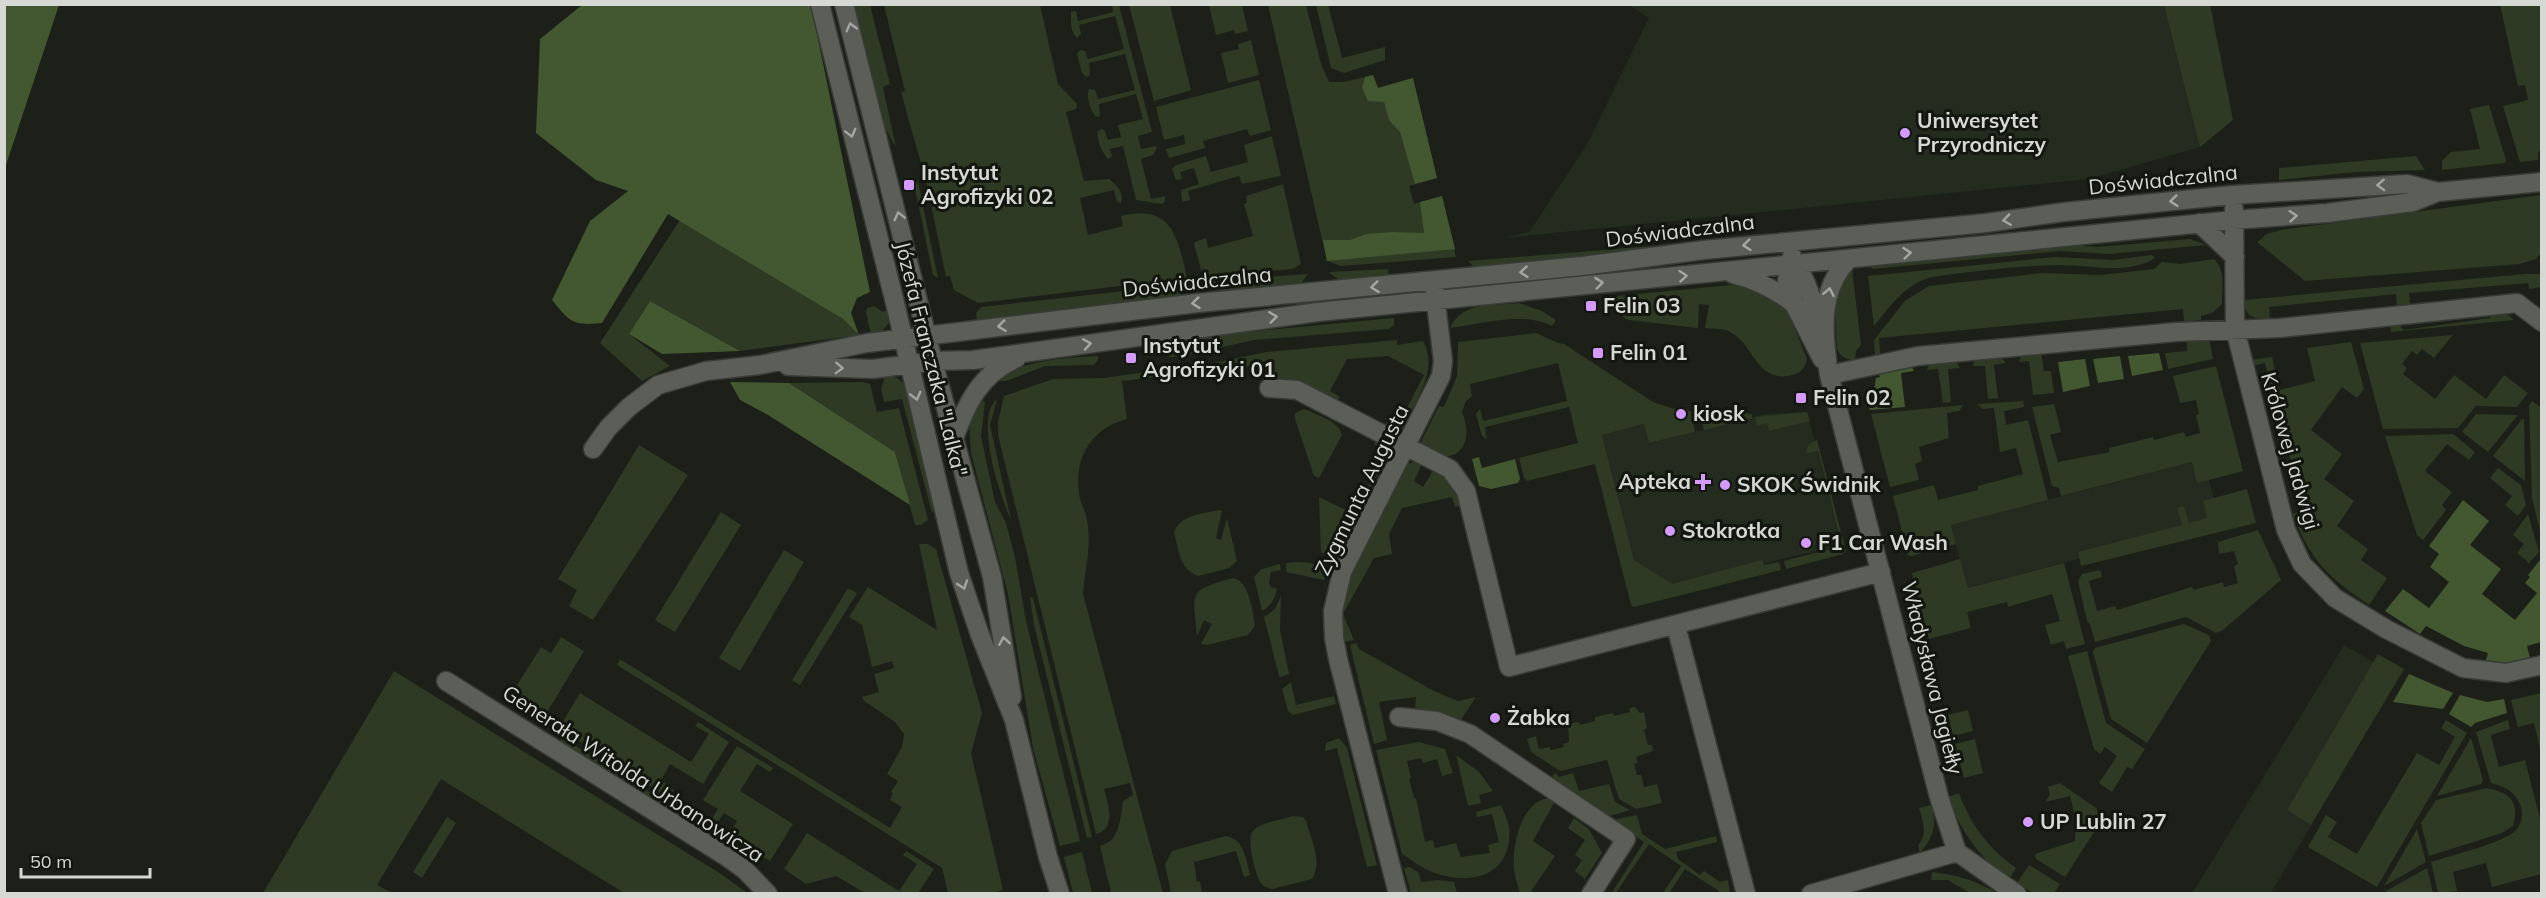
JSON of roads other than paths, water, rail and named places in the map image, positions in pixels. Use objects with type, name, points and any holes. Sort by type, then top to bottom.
[{"type":"street","name":"Józefa Franczaka \"Lalka\"","points":[[820,4],[959,573],[980,635],[1014,720],[1048,857],[1060,894]]},
{"type":"street","name":"Józefa Franczaka \"Lalka\"","points":[[844,4],[933,362],[992,577],[1008,663],[1014,720]]},
{"type":"street","name":"Doświadczalna","points":[[760,365],[867,343],[1198,303],[1317,293],[1434,290],[1726,273],[1793,264],[2234,220],[2327,213],[2413,202],[2438,192],[2541,182]]},
{"type":"street","name":"Doświadczalna","points":[[760,365],[873,369],[974,360],[1318,312],[1582,266],[1791,241],[1986,223],[2064,212],[2232,195],[2407,184],[2438,192]]},
{"type":"street","name":"Królowej Jadwigi","points":[[2232,195],[2235,329],[2283,519],[2302,564],[2335,598],[2386,629],[2463,668],[2506,673],[2541,665]]},
{"type":"street","points":[[2199,224],[2235,257]]},
{"type":"street","name":"Władysława Jagiełły","points":[[1791,241],[1793,264],[1787,280],[1794,304],[1829,375]]},
{"type":"street","name":"Władysława Jagiełły","points":[[1849,259],[1838,270],[1830,285],[1823,332],[1829,375],[1939,797],[1957,852]]},
{"type":"street","name":"Władysława Jagiełły","points":[[1793,264],[1803,275],[1815,316],[1823,332]]},
{"type":"street","name":"Doświadczalna","points":[[1726,273],[1762,283],[1777,290],[1794,304]]},
{"type":"street","name":"Zygmunta Augusta","points":[[1398,894],[1338,659],[1334,638],[1333,611],[1342,572],[1442,376],[1443,361],[1434,290]]},
{"type":"street","points":[[1317,293],[1318,312]]},
{"type":"street","points":[[1829,375],[1918,356],[2176,332],[2280,328],[2517,303],[2541,322]]},
{"type":"street","points":[[903,339],[933,362]]},
{"type":"street","points":[[954,438],[964,409],[984,380],[1005,364],[1029,353]]},
{"type":"street","points":[[593,449],[608,428],[629,407],[658,385],[706,371],[760,365]]},
{"type":"street","points":[[1269,388],[1297,390],[1450,469],[1466,491],[1509,667],[1881,572]]},
{"type":"street","points":[[1676,626],[1746,894]]},
{"type":"street","name":"Generała Witolda Urbanowicza","points":[[446,681],[724,855],[746,870],[768,894]]},
{"type":"street","points":[[1399,717],[1437,721],[1470,734],[1626,840],[1591,894]]},
{"type":"street","points":[[1811,894],[1957,852],[2017,894]]},
{"type":"street","name":"Józefa Franczaka \"Lalka\"","points":[[1048,857],[1054,894]]},
{"type":"place","name":"Uniwersytet Przyrodniczy","points":[[1905,133]]},
{"type":"place","name":"Instytut Agrofizyki 02","points":[[909,185]]},
{"type":"place","name":"Felin 03","points":[[1591,306]]},
{"type":"place","name":"Felin 01","points":[[1598,353]]},
{"type":"place","name":"Instytut Agrofizyki 01","points":[[1131,358]]},
{"type":"place","name":"Felin 02","points":[[1801,398]]},
{"type":"place","name":"kiosk","points":[[1681,414]]},
{"type":"place","name":"Apteka","points":[[1703,482]]},
{"type":"place","name":"SKOK Świdnik","points":[[1725,485]]},
{"type":"place","name":"Stokrotka","points":[[1670,531]]},
{"type":"place","name":"F1 Car Wash","points":[[1806,543]]},
{"type":"place","name":"Żabka","points":[[1495,718]]},
{"type":"place","name":"UP Lublin 27","points":[[2028,822]]}]
